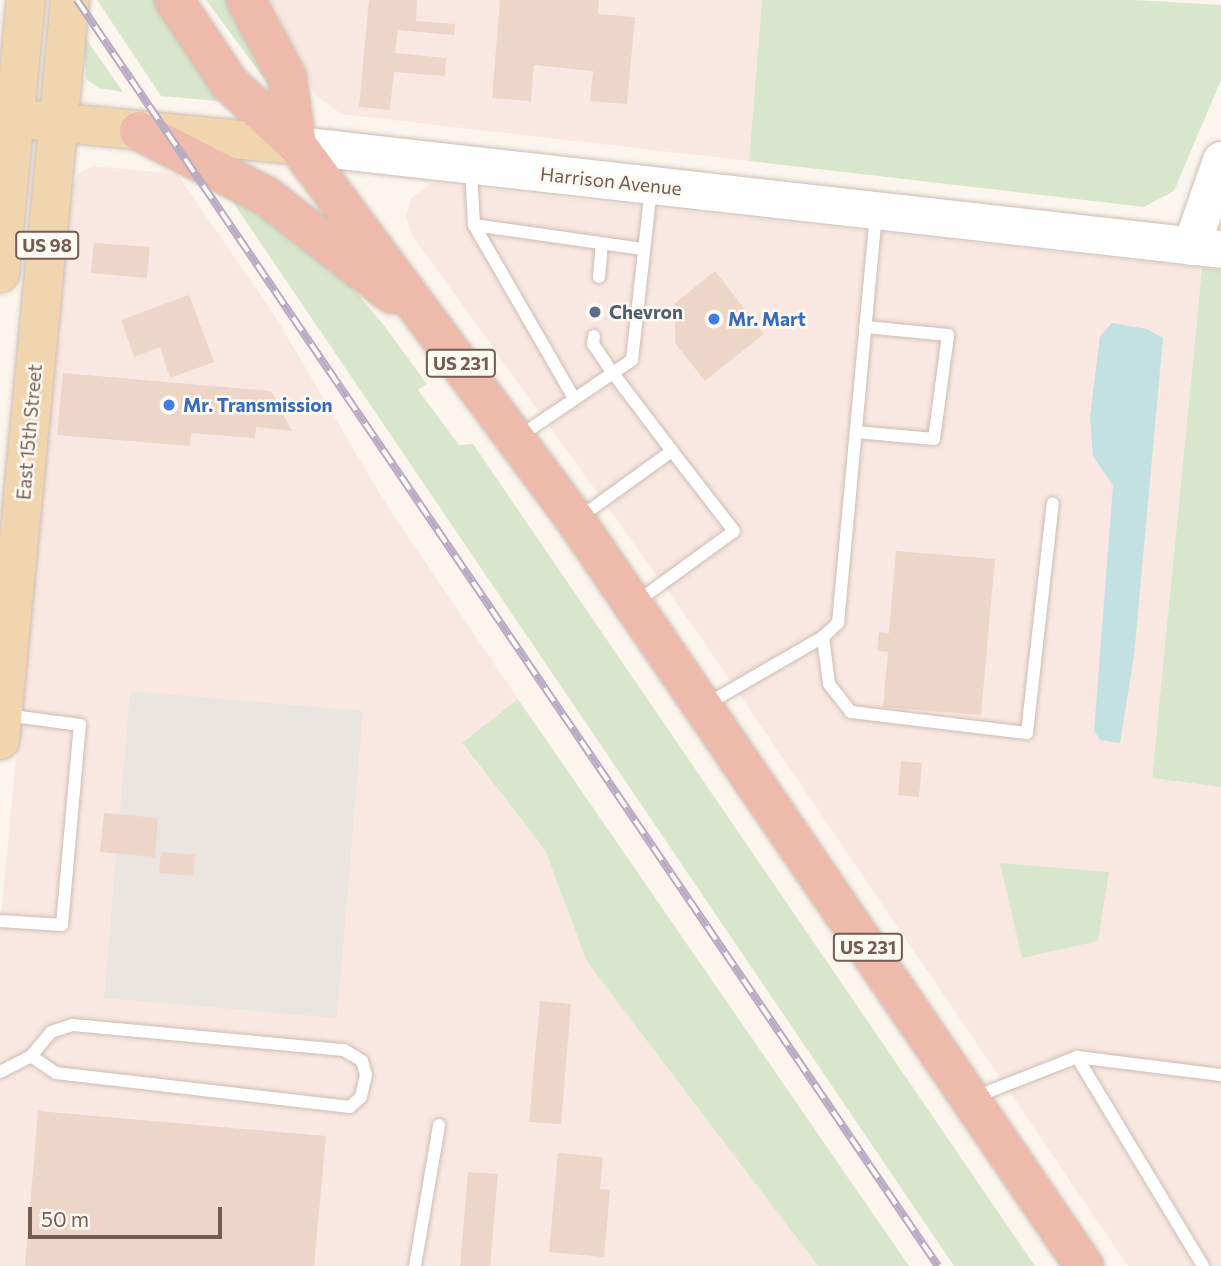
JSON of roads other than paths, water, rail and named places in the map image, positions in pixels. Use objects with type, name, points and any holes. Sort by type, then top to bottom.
[{"type":"highway","points":[[173,0],[230,84],[297,145]]},
{"type":"highway","points":[[246,0],[287,77],[297,145]]},
{"type":"highway","points":[[139,131],[242,181],[285,208],[436,328]]},
{"type":"highway","name":"US 231","points":[[297,145],[436,328],[576,520],[1084,1266]]},
{"type":"main road","name":"US 98","points":[[0,273],[7,118],[26,0]]},
{"type":"main road","name":"US 98","points":[[58,123],[70,0]]},
{"type":"main road","name":"Harrison Avenue","points":[[7,118],[297,145],[1206,247]]},
{"type":"main road","name":"East 15th Street","points":[[1,728],[11,506],[58,123]]},
{"type":"main road","points":[[1206,247],[1221,160]]},
{"type":"lane","points":[[471,165],[474,225],[574,398]]},
{"type":"lane","points":[[516,439],[632,360],[642,249],[652,186]]},
{"type":"lane","points":[[704,706],[823,637],[838,623],[876,211]]},
{"type":"lane","points":[[474,225],[642,249]]},
{"type":"lane","points":[[599,277],[602,244]]},
{"type":"lane","points":[[856,432],[934,439],[948,335],[866,327]]},
{"type":"lane","points":[[594,335],[593,344],[612,372],[734,531],[634,603]]},
{"type":"lane","points":[[576,520],[672,451]]},
{"type":"lane","points":[[823,637],[829,684],[851,712],[1027,733],[1053,503]]},
{"type":"lane","points":[[0,921],[62,925],[80,725],[1,728]]},
{"type":"lane","points":[[0,1072],[31,1056],[51,1032],[73,1025],[344,1051],[362,1061],[366,1075],[361,1097],[350,1107],[56,1073],[31,1056]]},
{"type":"lane","points":[[1077,1057],[1203,1266]]},
{"type":"lane","points":[[971,1099],[1077,1057],[1221,1074]]},
{"type":"lane","points":[[415,1266],[439,1125]]},
{"type":"water","points":[[1112,323],[1147,329],[1163,338],[1134,656],[1120,743],[1100,740],[1094,731],[1113,486],[1093,456],[1090,416],[1100,336]]},
{"type":"railway","points":[[77,0],[938,1266]]},
{"type":"place","name":"Chevron","points":[[595,312]]},
{"type":"place","name":"Mr. Mart","points":[[714,319]]},
{"type":"place","name":"Mr. Transmission","points":[[169,405]]}]
